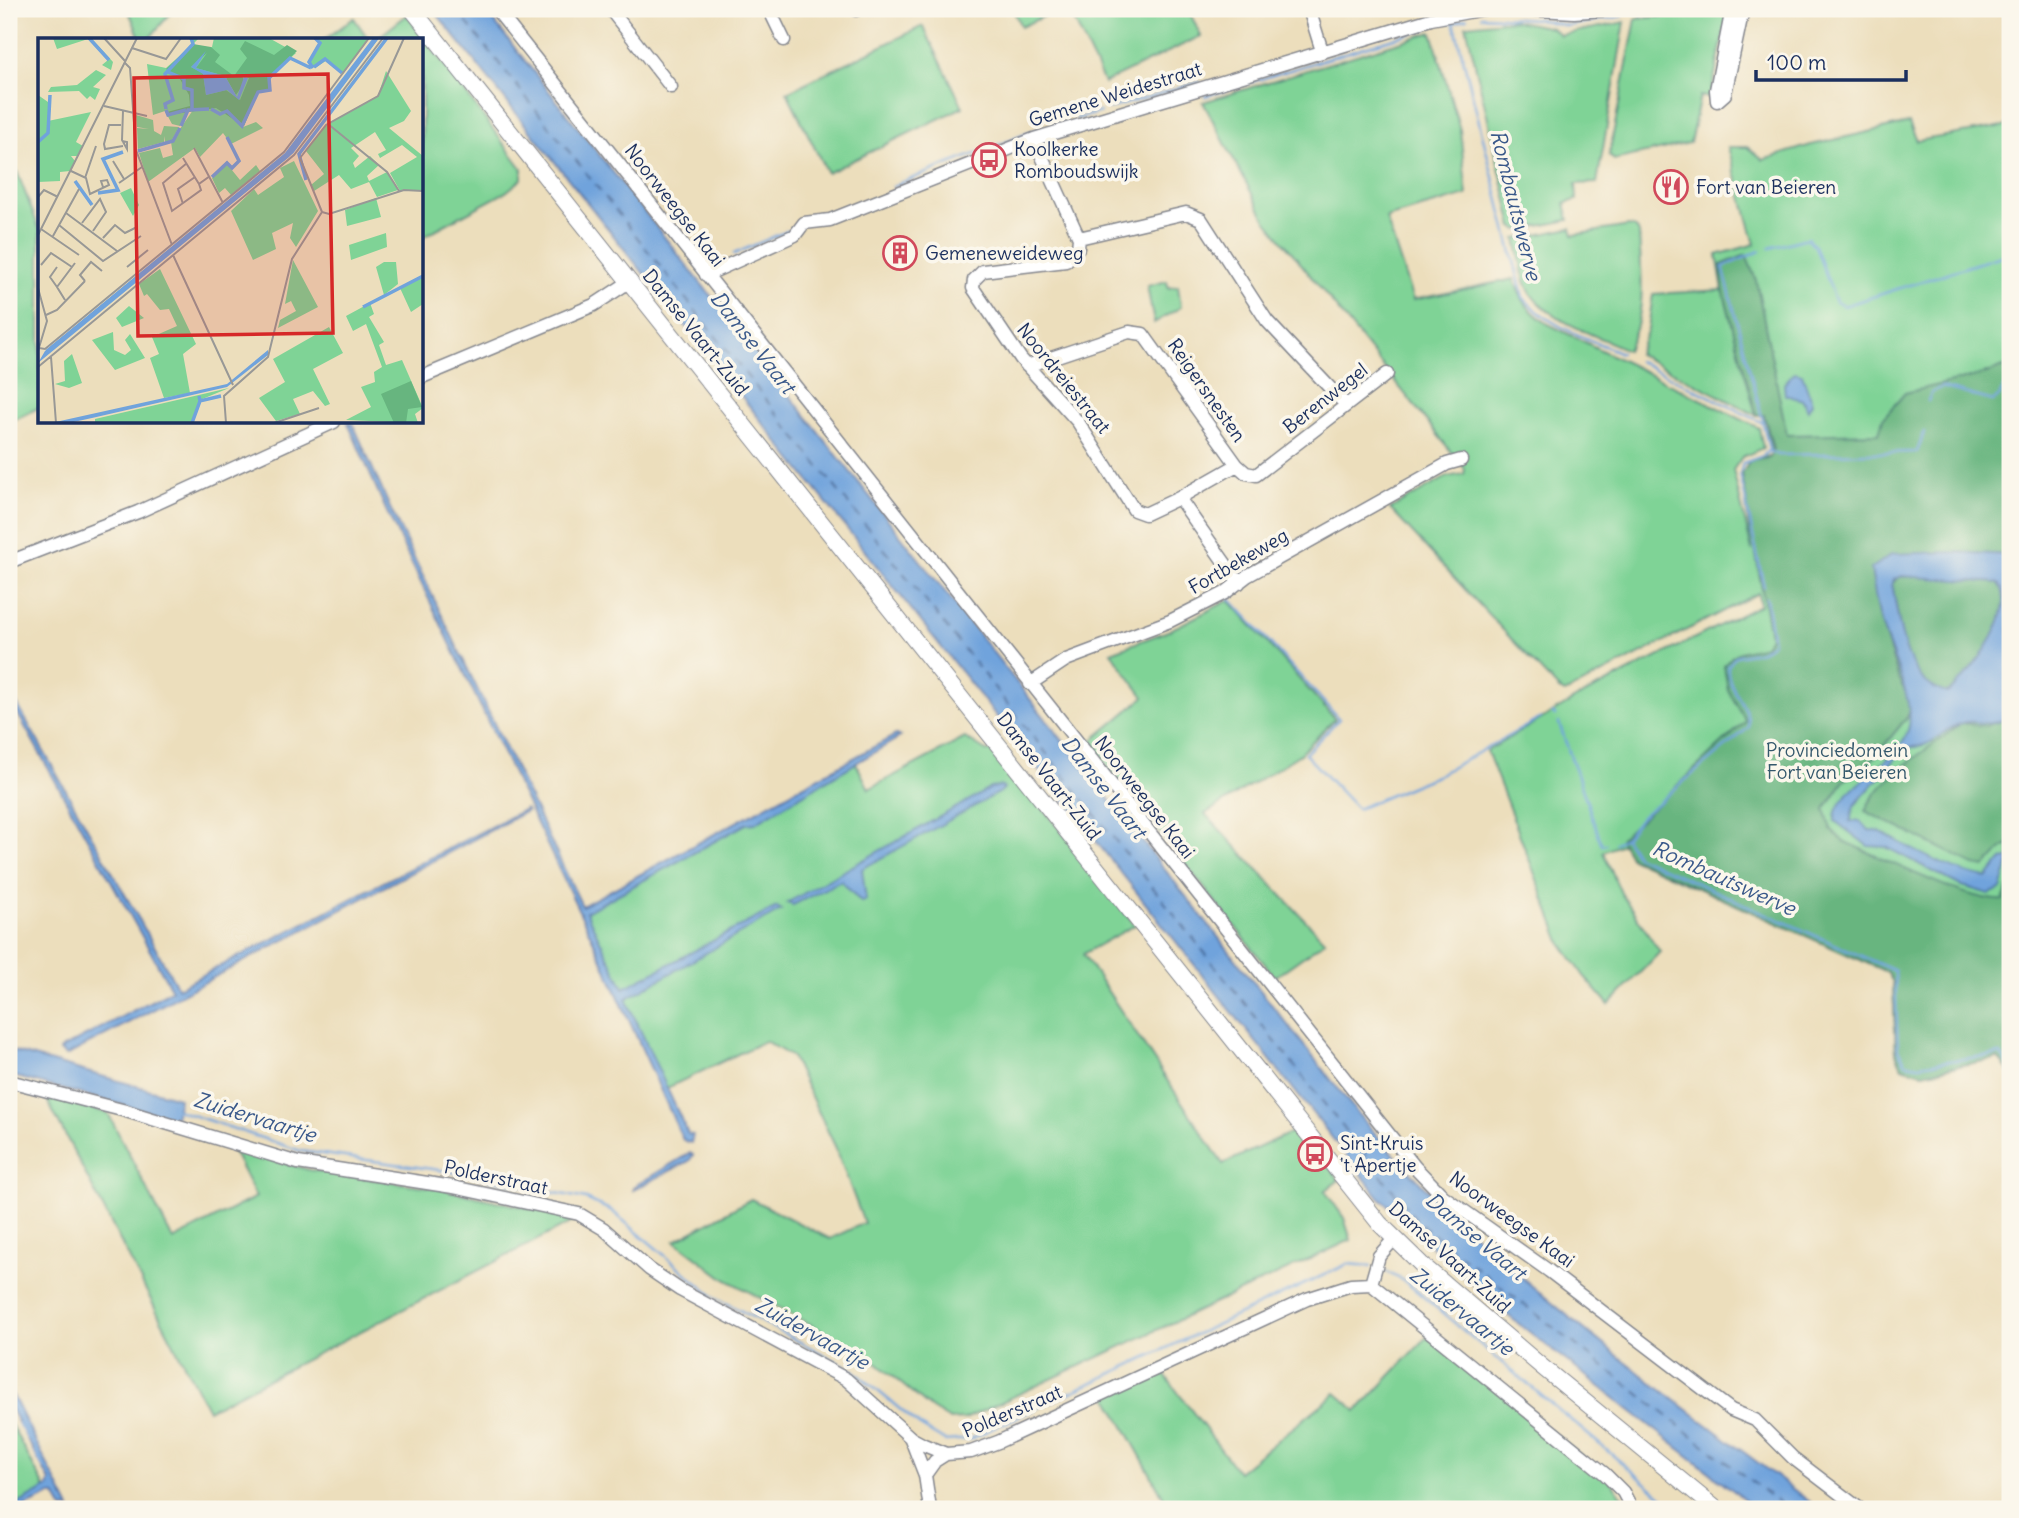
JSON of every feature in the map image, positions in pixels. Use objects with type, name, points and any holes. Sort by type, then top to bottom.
[{"type":"street","name":"Damse Vaart-Zuid","points":[[412,9],[1394,1239],[1541,1366],[1716,1509]]},
{"type":"street","name":"Noorweegse Kaai","points":[[496,9],[1367,1108],[1443,1196],[1590,1302],[1731,1410],[1755,1420],[1793,1458],[1860,1509]]},
{"type":"street","points":[[610,9],[671,87]]},
{"type":"street","points":[[769,9],[784,40]]},
{"type":"street","points":[[1309,9],[1322,51]]},
{"type":"street","name":"Gemene Weidestraat","points":[[706,275],[794,235],[804,223],[830,220],[1034,139],[1431,19],[1484,9]]},
{"type":"street","points":[[1522,9],[1574,12],[1617,9]]},
{"type":"street","points":[[1732,9],[1716,90],[1717,101],[1725,94],[1743,9]]},
{"type":"street","points":[[1034,139],[1079,238],[1186,213],[1201,219],[1267,321],[1346,405]]},
{"type":"street","name":"Noordreiestraat","points":[[1079,238],[1079,248],[1066,261],[983,271],[974,280],[973,288],[1027,366],[1078,422],[1134,510],[1145,514],[1179,498]]},
{"type":"street","points":[[424,376],[594,305],[629,282]]},
{"type":"street","name":"Reigersnesten","points":[[1027,366],[1129,332],[1143,334],[1237,465]]},
{"type":"street","name":"Berenwegel","points":[[1237,465],[1246,473],[1256,475],[1387,374]]},
{"type":"street","points":[[9,562],[138,512],[330,424]]},
{"type":"street","name":"Fortbekeweg","points":[[1030,684],[1066,660],[1170,621],[1447,464],[1461,460]]},
{"type":"street","points":[[1237,465],[1179,498],[1240,583]]},
{"type":"street","name":"Polderstraat","points":[[9,1081],[126,1111],[298,1163],[453,1187],[579,1214],[604,1228],[649,1269],[680,1290],[846,1379],[911,1438],[946,1454],[971,1452],[998,1442],[1307,1299],[1372,1280]]},
{"type":"street","points":[[1394,1239],[1378,1259],[1372,1280],[1605,1474],[1623,1492],[1632,1509]]},
{"type":"street","points":[[911,1438],[925,1475],[930,1509]]},
{"type":"street","points":[[925,1475],[935,1461],[946,1454]]},
{"type":"green space","points":[[128,9],[174,9],[150,38],[140,38]]},
{"type":"green space","points":[[1013,9],[1059,9],[1021,27]]},
{"type":"green space","points":[[1103,9],[1188,9],[1201,36],[1104,83],[1075,22]]},
{"type":"green space","points":[[1707,12],[1728,14],[1710,98],[1700,96],[1690,143],[1614,160],[1609,155],[1636,19]]},
{"type":"green space","points":[[407,15],[522,168],[522,179],[506,192],[424,236],[424,38],[378,38]]},
{"type":"green space","points":[[354,18],[368,38],[327,38]]},
{"type":"green space","points":[[1512,20],[1552,28],[1560,35],[1625,22],[1597,183],[1576,184],[1577,200],[1565,203],[1569,220],[1519,230],[1513,227],[1466,25]]},
{"type":"green space","points":[[923,26],[963,107],[827,173],[787,92]]},
{"type":"green space","name":"Provinciedomein Fort van Beieren","points":[[1432,32],[1460,130],[1467,195],[1386,218],[1413,300],[1514,279],[1526,305],[1548,324],[1759,428],[1763,448],[1742,457],[1733,470],[1752,551],[1742,474],[1750,461],[1772,455],[1764,415],[1756,415],[1638,354],[1648,329],[1653,294],[1723,290],[1717,255],[1755,244],[1728,147],[1747,147],[1763,160],[1811,145],[1909,123],[1917,141],[2010,125],[2010,1072],[1998,1058],[1923,1073],[1902,1067],[1896,1053],[1893,982],[1887,972],[1631,858],[1624,843],[1603,852],[1621,893],[1660,952],[1609,1005],[1584,976],[1562,944],[1487,751],[1579,697],[1760,605],[1758,593],[1565,693],[1559,690],[1390,509],[1447,477],[1464,474],[1465,469],[1266,220],[1203,102]]},
{"type":"green space","points":[[9,151],[38,226],[38,408],[9,422]]},
{"type":"green space","points":[[1629,226],[1636,228],[1639,233],[1642,293],[1638,322],[1627,350],[1560,319],[1537,302],[1525,280],[1516,239],[1571,228],[1573,235]]},
{"type":"green space","points":[[1746,255],[1756,280],[1787,435],[1879,433],[1883,418],[1905,393],[2007,366],[2010,356],[2010,555],[1951,552],[1871,569],[1880,619],[1899,680],[1910,699],[1908,716],[1875,757],[1844,781],[1825,809],[1831,829],[1843,841],[1947,887],[1988,899],[2003,900],[2010,885],[2010,1072],[1998,1058],[1923,1073],[1902,1067],[1896,1053],[1893,982],[1887,972],[1631,858],[1620,839],[1746,721],[1728,690],[1724,666],[1737,654],[1765,646],[1770,636],[1742,474],[1750,461],[1769,458],[1773,449],[1764,415],[1756,415],[1723,290],[1721,265]]},
{"type":"green space","points":[[1167,281],[1168,288],[1178,286],[1181,307],[1154,323],[1147,286]]},
{"type":"green space","points":[[1928,576],[1999,583],[2004,596],[2003,611],[1990,642],[1969,672],[1947,693],[1932,687],[1920,677],[1912,664],[1901,633],[1892,584],[1898,577]]},
{"type":"green space","points":[[1229,600],[1335,719],[1300,754],[1205,814],[1325,941],[1275,977],[1089,743],[1144,697],[1111,652],[1168,631]]},
{"type":"green space","points":[[2010,717],[2010,845],[2003,848],[1985,867],[1974,865],[1865,811],[1872,798],[1894,774],[1961,723],[1986,726]]},
{"type":"green space","points":[[965,738],[986,751],[998,751],[1135,925],[1083,954],[1223,1164],[1299,1129],[1339,1180],[1325,1191],[1344,1218],[1351,1240],[965,1419],[950,1420],[932,1409],[864,1353],[725,1279],[675,1241],[751,1199],[830,1239],[864,1223],[835,1146],[792,1057],[765,1041],[663,1090],[583,910],[855,761],[869,789]]},
{"type":"green space","points":[[45,1096],[108,1113],[173,1240],[256,1197],[232,1149],[310,1170],[442,1189],[578,1219],[208,1410]]},
{"type":"green space","points":[[1427,1337],[1605,1474],[1632,1509],[1170,1509],[1107,1396],[1161,1370],[1238,1472],[1336,1393],[1357,1411]]},
{"type":"green space","points":[[9,1421],[48,1493],[9,1509]]},
{"type":"water","name":"Damse Vaart","points":[[433,9],[484,9],[1359,1115],[1410,1172],[1520,1276],[1578,1324],[1819,1509],[1757,1509],[1492,1303],[1381,1199]]},
{"type":"water","points":[[1794,372],[1802,374],[1812,403],[1808,410],[1803,400],[1785,395],[1784,384]]},
{"type":"water","points":[[348,424],[353,424],[390,508],[582,906],[896,735],[900,737],[755,823],[746,824],[586,912],[624,988],[777,907],[781,910],[626,999],[688,1134],[693,1135],[691,1143],[683,1140],[593,940],[386,510]]},
{"type":"water","points":[[1951,552],[2010,555],[2010,717],[1994,723],[1962,723],[1924,745],[1906,747],[1854,806],[1850,822],[1860,821],[1869,830],[1881,832],[1933,860],[1975,876],[1987,878],[2002,860],[2010,859],[2001,889],[1989,894],[1959,885],[1886,847],[1868,846],[1835,821],[1837,809],[1844,798],[1894,752],[1904,740],[1909,726],[1908,703],[1881,622],[1871,569],[1892,554]],"holes":[[[1902,576],[1999,583],[2004,596],[2003,610],[1998,626],[1980,658],[1947,693],[1932,687],[1912,664],[1906,649],[1892,584],[1894,579]]]},
{"type":"water","points":[[9,690],[178,988],[525,809],[527,811],[66,1056],[60,1051],[63,1048],[172,990],[9,698]]},
{"type":"water","points":[[1001,786],[1004,789],[1000,792],[862,869],[866,900],[861,902],[841,881],[793,905],[787,903],[991,788]]},
{"type":"water","points":[[9,1050],[179,1098],[175,1119],[9,1075]]},
{"type":"water","points":[[690,1153],[693,1155],[689,1161],[633,1190],[633,1187]]},
{"type":"water","points":[[9,1389],[70,1509],[63,1509],[55,1495],[51,1495],[20,1509],[9,1509],[48,1487],[50,1481],[9,1406]]},
{"type":"waterway","points":[[1640,14],[1716,9]]},
{"type":"waterway","points":[[1481,16],[1538,19],[1568,26],[1623,16]]},
{"type":"waterway","points":[[1454,22],[1467,18]]},
{"type":"waterway","name":"Rombautswerve","points":[[1446,22],[1454,22],[1523,297],[1556,324],[1621,353]]},
{"type":"waterway","name":"Rombautswerve","points":[[1205,96],[1427,28]]},
{"type":"waterway","name":"Rombautswerve","points":[[1108,109],[1200,82]]},
{"type":"waterway","name":"Rombautswerve","points":[[1076,119],[1100,112]]},
{"type":"waterway","name":"Rombautswerve","points":[[1053,125],[1064,122]]},
{"type":"waterway","name":"Rombautswerve","points":[[893,186],[1039,129]]},
{"type":"waterway","name":"Rombautswerve","points":[[734,254],[787,231]]},
{"type":"waterway","points":[[1770,248],[1807,238],[1815,246],[1836,302],[1844,306],[2010,253]]},
{"type":"waterway","points":[[1760,251],[1723,267],[1763,421]]},
{"type":"waterway","name":"Rombautswerve","points":[[1638,361],[1763,423],[1769,450],[1763,456],[1743,463],[1740,474],[1764,587]]},
{"type":"waterway","points":[[1928,401],[1931,393],[1942,387],[1993,401],[2000,396],[2010,374]]},
{"type":"waterway","points":[[1768,451],[1779,455],[1917,452],[1924,432]]},
{"type":"waterway","points":[[1227,595],[1339,719],[1305,754],[1357,809],[1436,776],[1541,718]]},
{"type":"waterway","name":"Rombautswerve","points":[[1766,598],[1773,642],[1762,651],[1736,656],[1728,666],[1730,682],[1746,712],[1748,728],[1641,817],[1625,838],[1636,856],[1895,971],[1898,1050],[1906,1063],[1919,1065],[2000,1054],[2010,1066]]},
{"type":"waterway","points":[[1559,723],[1602,845],[1606,844]]},
{"type":"waterway","points":[[1615,843],[1625,838]]},
{"type":"waterway","name":"Zuidervaartje","points":[[174,1109],[301,1151],[447,1171],[586,1199],[612,1211],[713,1296],[853,1370],[920,1426],[945,1441],[970,1439],[1348,1264],[1371,1266]]},
{"type":"waterway","name":"Zuidervaartje","points":[[1380,1268],[1407,1283],[1677,1509]]},
{"type":"waterway","points":[[19,1424],[28,1439]]},
{"type":"waterway","points":[[35,1451],[43,1467]]},
{"type":"ferry route","points":[[456,9],[1419,1223],[1787,1509]]},
{"type":"place","name":"Koolkerke Romboudswijk","points":[[989,160]]},
{"type":"place","name":"Fort van Beieren","points":[[1671,187]]},
{"type":"place","name":"Gemeneweideweg","points":[[900,253]]},
{"type":"place","name":"Sint-Kruis 't Apertje","points":[[1315,1154]]}]
